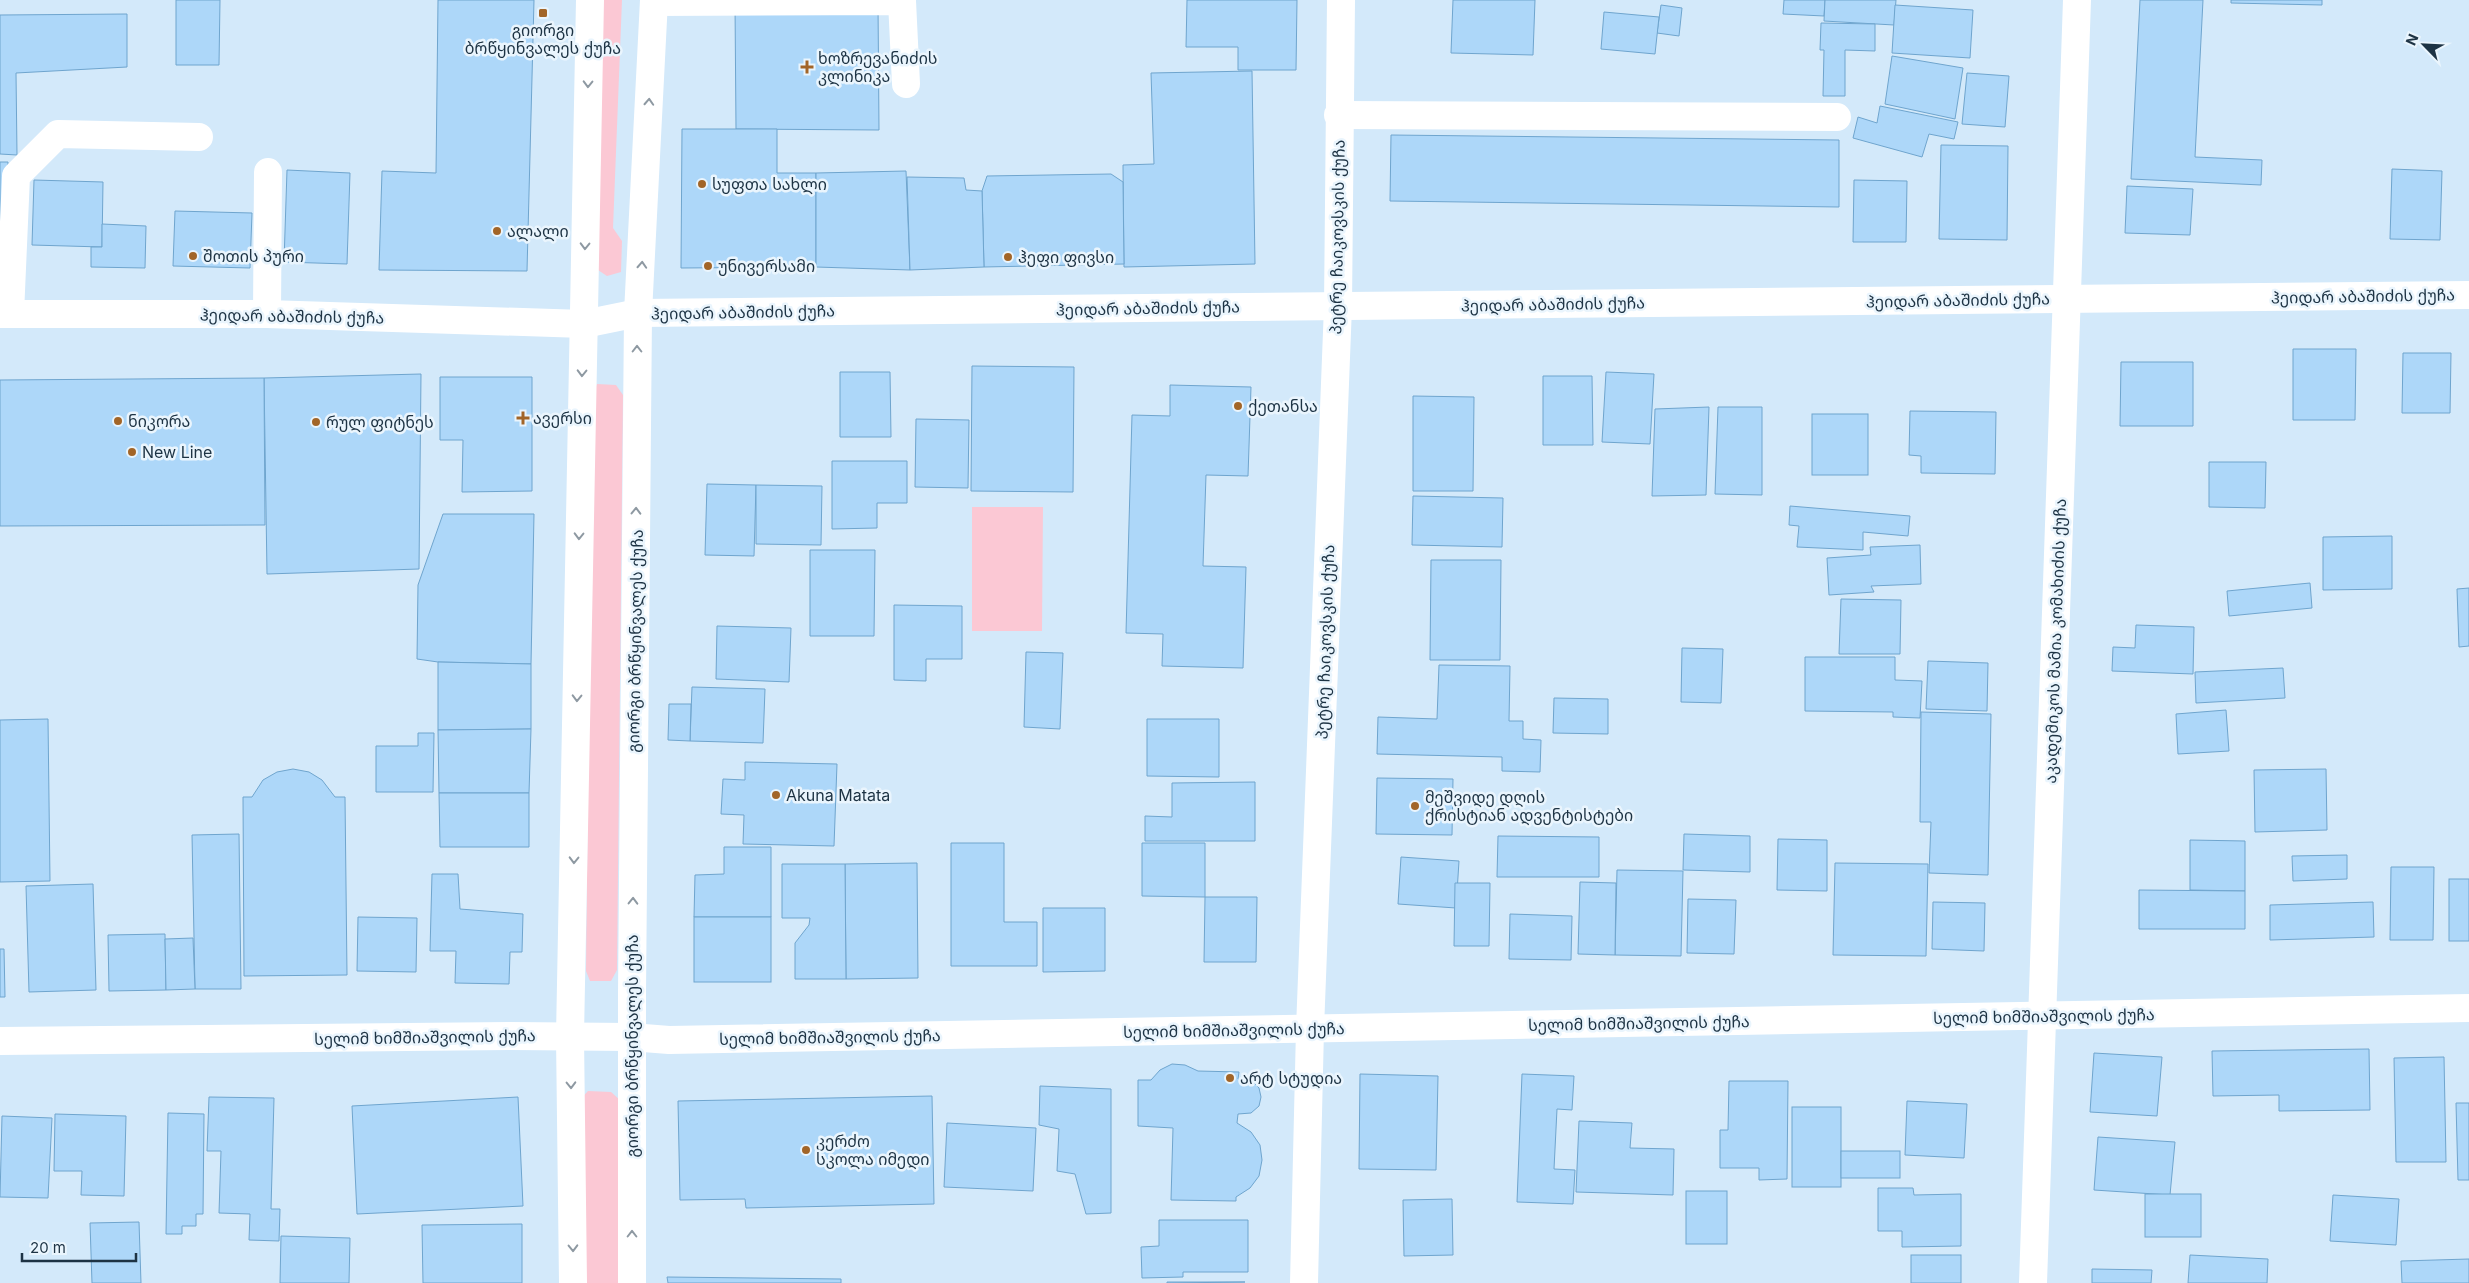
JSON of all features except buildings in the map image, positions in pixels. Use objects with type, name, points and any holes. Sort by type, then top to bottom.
[{"type":"street","points":[[573,1283],[570,1036],[590,0]]},
{"type":"street","name":"პეტრე ჩაიკოვსკის ქუჩა","points":[[1304,1283],[1310,1029],[1338,306],[1340,0]]},
{"type":"street","name":"აკადემიკოს მამია კომახიძის ქუჩა","points":[[2033,1283],[2077,0]]},
{"type":"street","points":[[654,1],[902,1],[906,84]]},
{"type":"street","name":"გიორგი ბრწყინვალეს ქუჩა","points":[[632,1283],[631,1038],[638,313],[654,1]]},
{"type":"street","points":[[1338,115],[1837,117]]},
{"type":"street","points":[[5,314],[16,176],[58,134],[199,137]]},
{"type":"street","points":[[268,172],[268,314]]},
{"type":"street","name":"ჰეიდარ აბაშიძის ქუჩა","points":[[5,314],[268,314],[584,324],[638,313],[2469,295]]},
{"type":"street","name":"სელიმ ხიმშიაშვილის ქუჩა","points":[[0,1041],[570,1036],[669,1040],[2469,1008]]},
{"type":"shaded area","points":[[600,0],[622,0],[613,228],[622,241],[621,272],[607,276],[592,266]]},
{"type":"shaded area","points":[[597,384],[616,385],[623,395],[617,970],[611,981],[590,981],[586,971],[592,395]]},
{"type":"shaded area","points":[[972,507],[1043,507],[1042,631],[972,631]]},
{"type":"shaded area","points":[[588,1091],[611,1092],[621,1101],[620,1283],[582,1283],[578,1102]]},
{"type":"place","name":"გიორგი ბრწყინვალეს ქუჩა","points":[[543,13]]},
{"type":"place","name":"ხოზრევანიძის კლინიკა","points":[[807,67]]},
{"type":"place","name":"სუფთა სახლი","points":[[702,184]]},
{"type":"place","name":"ალალი","points":[[497,231]]},
{"type":"place","name":"შოთის პური","points":[[193,256]]},
{"type":"place","name":"ჰეფი ფივსი","points":[[1008,257]]},
{"type":"place","name":"უნივერსამი","points":[[708,266]]},
{"type":"place","name":"ქეთანსა","points":[[1238,406]]},
{"type":"place","name":"ავერსი","points":[[523,418]]},
{"type":"place","name":"ნიკორა","points":[[118,421]]},
{"type":"place","name":"რულ ფიტნეს","points":[[316,422]]},
{"type":"place","name":"New Line","points":[[132,452]]},
{"type":"place","name":"Akuna Matata","points":[[776,795]]},
{"type":"place","name":"მეშვიდე დღის ქრისტიან ადვენტისტები","points":[[1415,806]]},
{"type":"place","name":"არტ სტუდია","points":[[1230,1078]]},
{"type":"place","name":"კერძო სკოლა იმედი","points":[[806,1150]]}]
